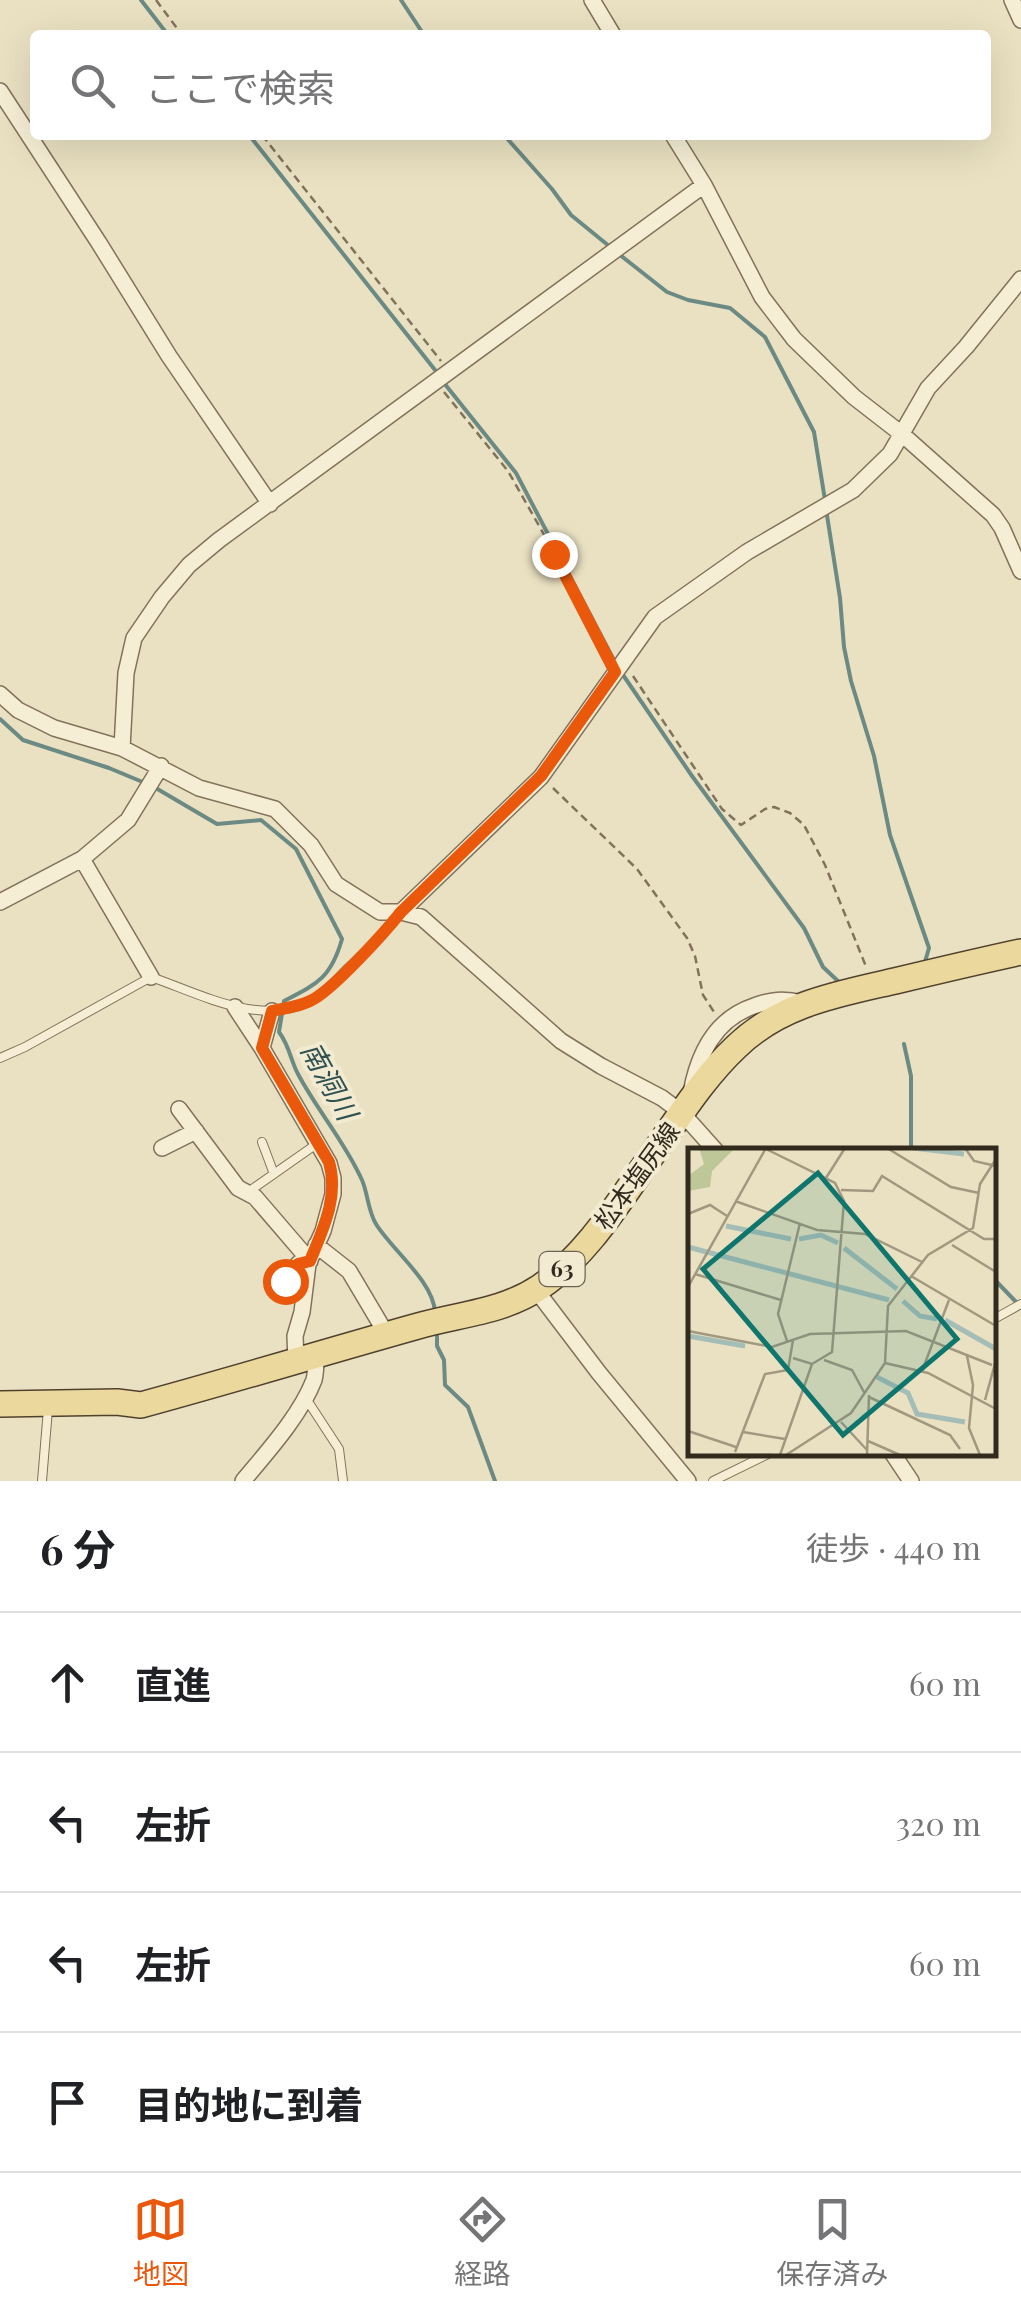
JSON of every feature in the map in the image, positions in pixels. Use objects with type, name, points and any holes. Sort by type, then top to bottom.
[{"type":"main road","name":"松本塩尻線","points":[[0,1404],[140,1405],[512,1302],[557,1275],[594,1235],[686,1107],[737,1046],[770,1020],[804,1004],[1021,952]]},
{"type":"street","points":[[592,0],[611,30]]},
{"type":"street","points":[[1012,0],[1021,20]]},
{"type":"street","points":[[0,92],[30,138]]},
{"type":"street","points":[[31,140],[169,356],[270,504]]},
{"type":"street","points":[[676,140],[762,297],[794,339],[854,398],[903,434],[993,515],[1021,571]]},
{"type":"street","points":[[122,748],[126,673],[134,638],[189,565],[704,185]]},
{"type":"street","points":[[401,912],[541,776],[655,617],[747,552],[853,490],[890,454],[928,388],[1021,279]]},
{"type":"street","points":[[0,694],[18,710],[54,728],[122,748],[199,788],[274,809],[311,845],[336,884],[380,912],[422,917],[561,1041],[601,1066],[686,1107],[714,1148]]},
{"type":"street","points":[[0,902],[82,858],[128,820],[161,766]]},
{"type":"street","points":[[82,858],[152,978]]},
{"type":"street","points":[[686,1107],[704,1049],[724,1023],[740,1011],[768,1001],[782,999],[804,1004]]},
{"type":"street","points":[[235,1007],[329,1162],[333,1178],[333,1194],[313,1253],[295,1336],[315,1376],[280,1435],[243,1481]]},
{"type":"street","points":[[262,1048],[272,1011]]},
{"type":"street","points":[[178,1108],[238,1188],[256,1197],[313,1253],[349,1271],[388,1334]]},
{"type":"street","points":[[162,1148],[196,1131]]},
{"type":"street","points":[[285,1281],[313,1253]]},
{"type":"street","points":[[536,1290],[688,1481]]},
{"type":"street","points":[[894,1456],[911,1481]]},
{"type":"lane","points":[[0,1058],[152,978],[235,1007],[272,1011],[312,1001],[401,912]]},
{"type":"lane","points":[[262,1142],[274,1174]]},
{"type":"lane","points":[[248,1193],[318,1143]]},
{"type":"lane","points":[[996,1317],[1021,1304]]},
{"type":"lane","points":[[305,1397],[340,1448],[343,1481]]},
{"type":"lane","points":[[42,1481],[48,1405]]},
{"type":"lane","points":[[714,1481],[764,1456]]},
{"type":"path","points":[[156,0],[178,30]]},
{"type":"path","points":[[266,140],[508,471],[619,667],[722,809],[742,825],[774,807],[804,824],[825,864],[873,986]]},
{"type":"path","points":[[541,776],[638,869],[687,938],[696,956],[703,995],[724,1023]]},
{"type":"waterway","points":[[141,0],[164,30]]},
{"type":"waterway","points":[[401,0],[421,30]]},
{"type":"waterway","points":[[253,140],[439,375]]},
{"type":"waterway","points":[[508,140],[571,215],[609,246]]},
{"type":"waterway","points":[[620,255],[667,292],[730,308],[765,337],[814,432],[825,500]]},
{"type":"waterway","points":[[444,383],[516,473],[616,664]]},
{"type":"waterway","points":[[826,509],[851,681],[874,756],[890,835],[929,948],[924,965]]},
{"type":"waterway","points":[[621,672],[804,928],[823,967],[839,982]]},
{"type":"waterway","name":"南洞川","points":[[0,719],[23,740],[145,783]]},
{"type":"waterway","name":"南洞川","points":[[154,787],[217,824],[261,820],[296,849],[342,939],[328,971],[284,1001],[279,1032],[295,1069],[355,1166],[376,1224],[420,1277],[435,1312]]},
{"type":"waterway","points":[[904,1044],[911,1076],[911,1148]]},
{"type":"waterway","points":[[996,1281],[1018,1304]]},
{"type":"waterway","name":"南洞川","points":[[437,1332],[445,1385],[468,1407],[495,1481]]},
{"type":"route","points":[[285,1281],[298,1264],[310,1261],[333,1194],[333,1178],[329,1162],[262,1048],[272,1011],[312,1001],[388,929],[541,776],[615,672],[554,554]]}]
